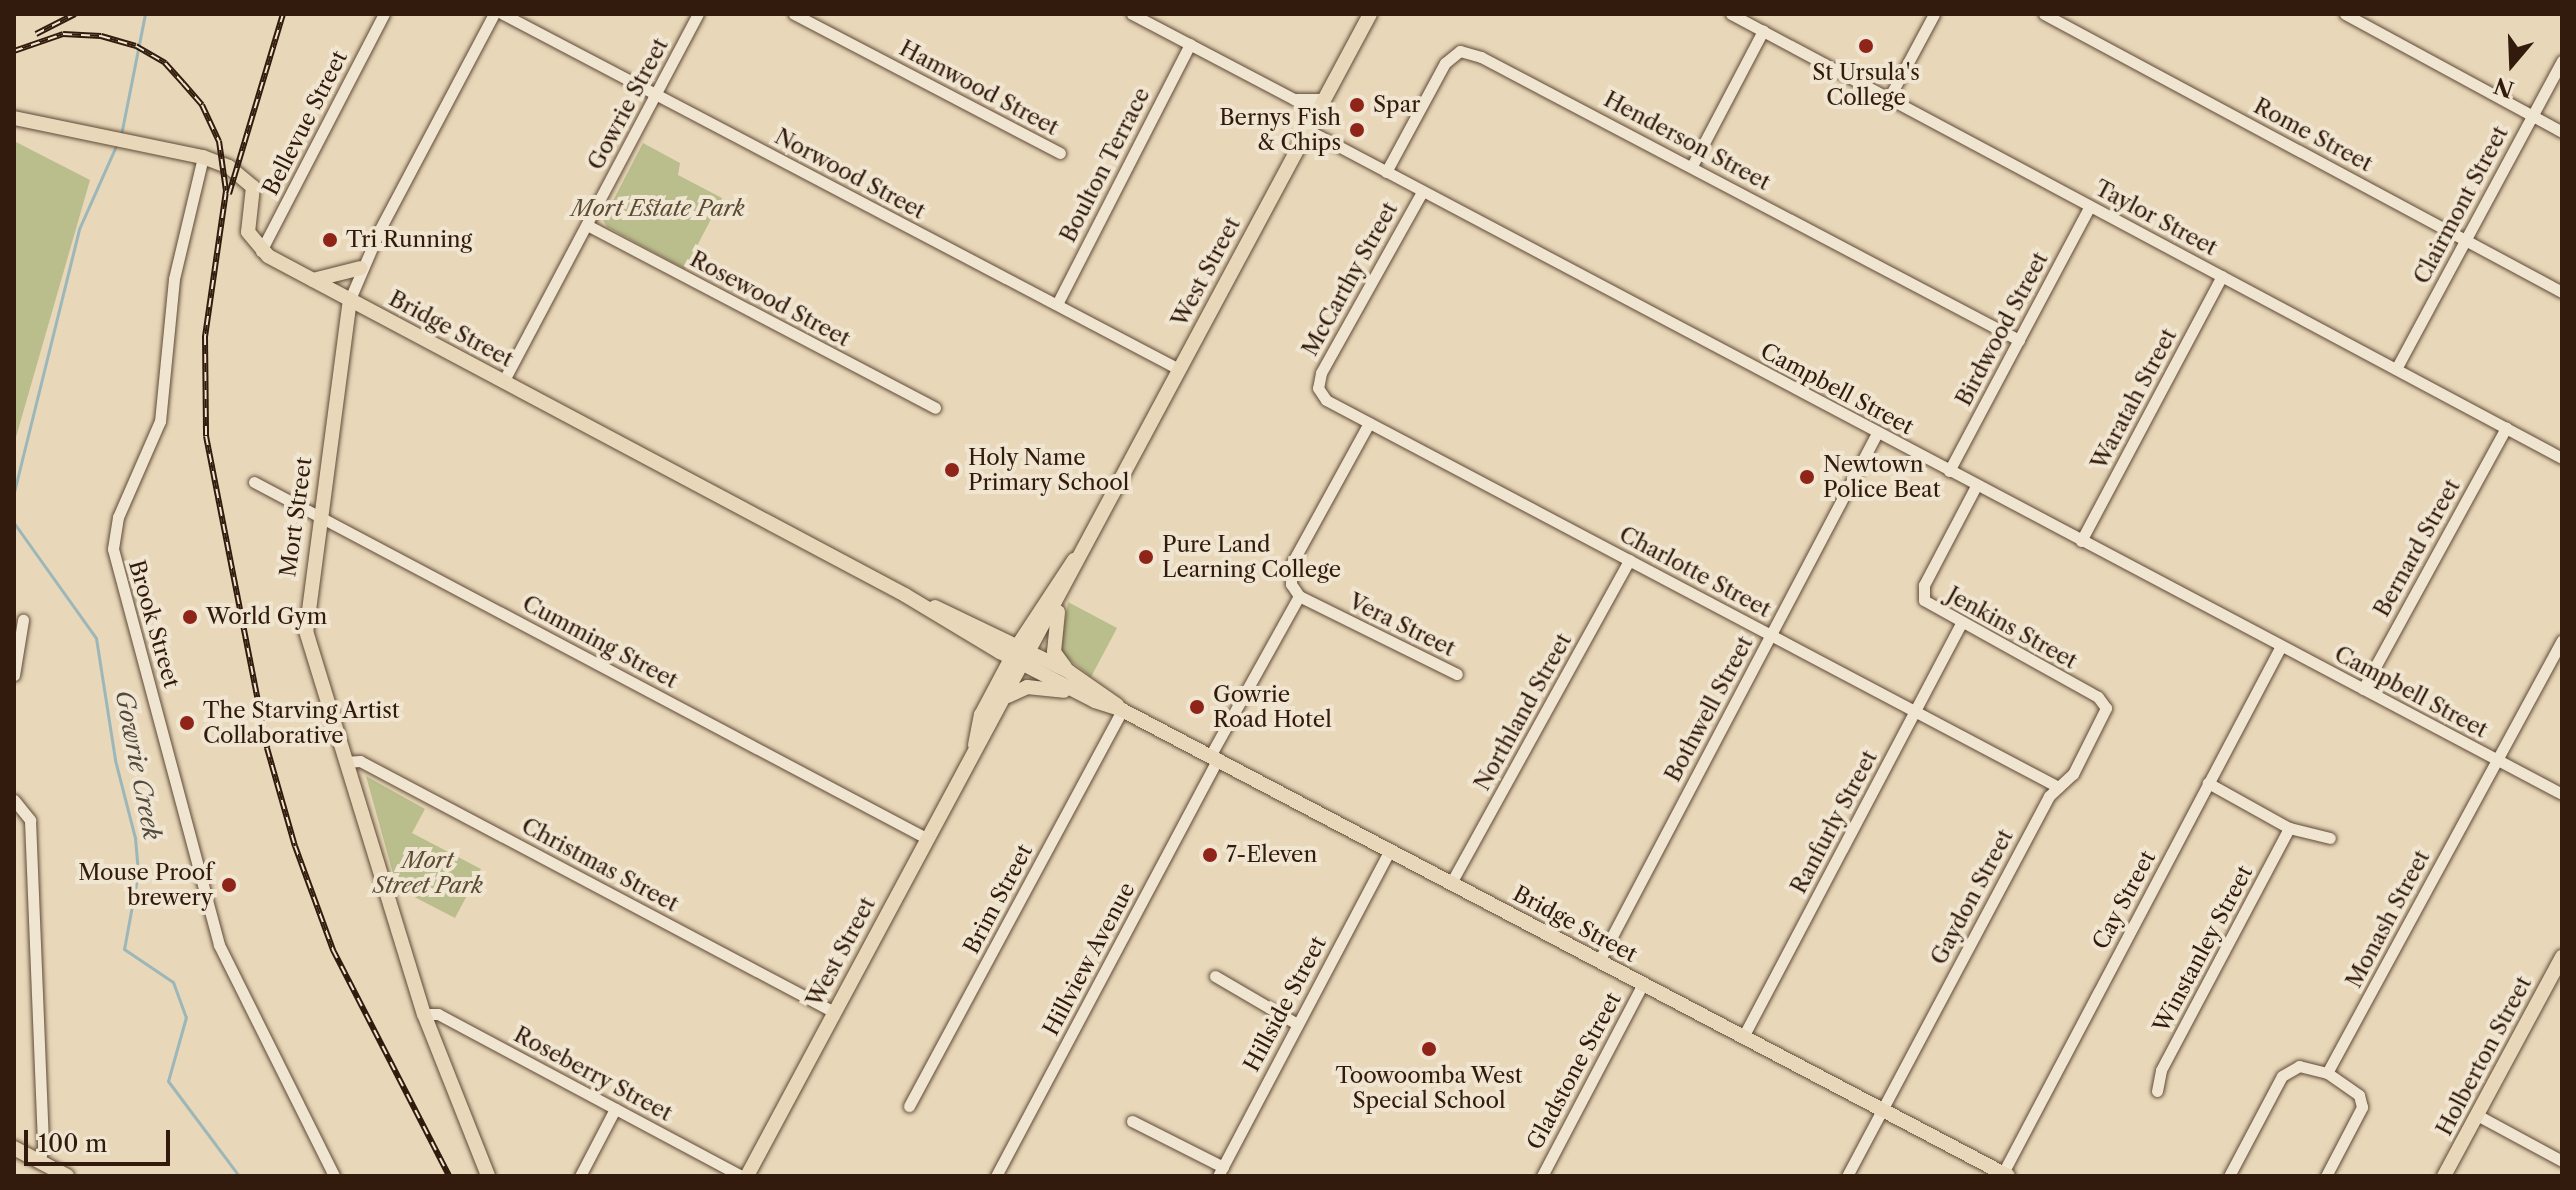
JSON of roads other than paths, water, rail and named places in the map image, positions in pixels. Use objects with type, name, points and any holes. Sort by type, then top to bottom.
[{"type":"main road","name":"West Street","points":[[974,749],[981,715],[1066,589],[1081,551],[1370,14]]},
{"type":"main road","points":[[14,118],[203,157],[251,183],[255,195],[248,232],[261,251]]},
{"type":"main road","name":"Bridge Street","points":[[261,251],[1021,655],[1095,701],[1122,710]]},
{"type":"main road","points":[[313,280],[361,268]]},
{"type":"main road","name":"Mort Street","points":[[350,299],[318,515],[306,631],[424,1014],[488,1176]]},
{"type":"main road","name":"West Street","points":[[744,1176],[974,749],[1008,696],[1021,655],[1053,584],[1081,551]]},
{"type":"main road","points":[[1066,589],[1054,646],[1068,671]]},
{"type":"main road","name":"Bridge Street","points":[[1021,655],[1068,671],[1122,710],[2006,1175]]},
{"type":"main road","points":[[1008,696],[1034,686],[1095,701]]},
{"type":"main road","name":"Holberton Street","points":[[2444,1176],[2562,957]]},
{"type":"main road","points":[[14,1148],[67,1176]]},
{"type":"street","name":"Bellevue Street","points":[[261,251],[384,14]]},
{"type":"street","name":"Mort Street","points":[[350,299],[361,268],[494,14]]},
{"type":"street","name":"Norwood Street","points":[[503,14],[1179,369]]},
{"type":"street","name":"Gowrie Street","points":[[503,382],[698,14]]},
{"type":"street","name":"Hamwood Street","points":[[794,14],[1060,153]]},
{"type":"street","points":[[1132,14],[1287,96],[1307,102],[1324,99]]},
{"type":"street","name":"Taylor Street","points":[[1731,14],[2562,458]]},
{"type":"street","points":[[1889,98],[1934,14]]},
{"type":"street","name":"Rome Street","points":[[2044,14],[2562,292]]},
{"type":"street","points":[[2345,14],[2562,130]]},
{"type":"street","points":[[1692,166],[1763,31]]},
{"type":"street","name":"Boulton Terrace","points":[[1057,304],[1190,44]]},
{"type":"street","name":"Henderson Street","points":[[1386,172],[1445,63],[1460,51],[1481,57],[1692,166],[2019,340]]},
{"type":"street","name":"Clairmont Street","points":[[2396,369],[2562,61]]},
{"type":"street","name":"Campbell Street","points":[[1308,130],[2562,794]]},
{"type":"street","name":"Brook Street","points":[[203,157],[174,279],[160,421],[118,517],[113,549],[219,945],[334,1176]]},
{"type":"street","name":"McCarthy Street","points":[[1318,388],[1321,373],[1422,192]]},
{"type":"street","name":"Birdwood Street","points":[[1949,471],[2090,206]]},
{"type":"street","name":"Rosewood Street","points":[[587,225],[935,408]]},
{"type":"street","name":"Waratah Street","points":[[2081,541],[2222,276]]},
{"type":"street","name":"Charlotte Street","points":[[1318,388],[1326,400],[2058,787]]},
{"type":"street","points":[[1299,596],[1291,584],[1292,563],[1369,423]]},
{"type":"street","name":"Bernard Street","points":[[2363,689],[2506,428]]},
{"type":"street","name":"Bothwell Street","points":[[1599,961],[1877,433]]},
{"type":"street","name":"Cumming Street","points":[[254,482],[926,838]]},
{"type":"street","name":"Jenkins Street","points":[[1976,486],[1924,585],[1924,600],[1961,624],[2098,697],[2106,708]]},
{"type":"street","name":"Northland Street","points":[[1451,883],[1629,560]]},
{"type":"street","name":"Vera Street","points":[[1299,596],[1457,674]]},
{"type":"street","name":"Hillview Avenue","points":[[996,1176],[1299,596]]},
{"type":"street","points":[[14,675],[23,620]]},
{"type":"street","name":"Ranfurly Street","points":[[1743,1037],[1961,624]]},
{"type":"street","name":"Monash Street","points":[[2327,1073],[2562,641]]},
{"type":"street","name":"Cay Street","points":[[2006,1175],[2281,646]]},
{"type":"street","name":"Gaydon Street","points":[[1847,1176],[2049,796],[2073,774],[2106,708]]},
{"type":"street","name":"Brim Street","points":[[909,1106],[1122,710]]},
{"type":"street","name":"Christmas Street","points":[[345,762],[360,761],[834,1012]]},
{"type":"street","points":[[2208,783],[2289,828],[2330,838]]},
{"type":"street","points":[[14,800],[30,820],[43,1148],[39,1161]]},
{"type":"street","name":"Winstanley Street","points":[[2157,1091],[2161,1070],[2289,828]]},
{"type":"street","name":"Hillside Street","points":[[1220,1172],[1389,851]]},
{"type":"street","points":[[1215,976],[1297,1024]]},
{"type":"street","name":"Gladstone Street","points":[[1542,1176],[1643,984]]},
{"type":"street","name":"Roseberry Street","points":[[424,1014],[438,1014],[744,1176]]},
{"type":"street","points":[[2229,1176],[2282,1076],[2299,1066],[2327,1073],[2359,1095],[2362,1107],[2326,1176]]},
{"type":"street","points":[[580,1176],[615,1109]]},
{"type":"street","points":[[2477,1115],[2562,1161]]},
{"type":"street","points":[[1132,1121],[1220,1172]]},
{"type":"waterway","name":"Gowrie Creek","points":[[121,135],[145,14]]},
{"type":"waterway","name":"Gowrie Creek","points":[[14,492],[79,229],[116,146]]},
{"type":"waterway","name":"Gowrie Creek","points":[[14,523],[96,638],[115,760],[135,838],[138,873],[124,949],[173,982],[186,1017],[168,1081],[239,1176]]},
{"type":"railway","points":[[36,34],[75,14]]},
{"type":"railway","points":[[229,194],[283,14]]},
{"type":"railway","points":[[14,51],[63,34],[101,36],[136,46],[165,63],[183,83],[202,105],[219,141],[226,191],[205,336],[206,436],[267,748],[295,846],[333,950],[449,1176]]},
{"type":"place","name":"St Ursula's College","points":[[1866,46]]},
{"type":"place","name":"Spar","points":[[1357,105]]},
{"type":"place","name":"Bernys Fish & Chips","points":[[1357,130]]},
{"type":"place","name":"Tri Running","points":[[330,240]]},
{"type":"place","name":"Holy Name Primary School","points":[[952,470]]},
{"type":"place","name":"Newtown Police Beat","points":[[1807,477]]},
{"type":"place","name":"Pure Land Learning College","points":[[1146,557]]},
{"type":"place","name":"World Gym","points":[[190,617]]},
{"type":"place","name":"Gowrie Road Hotel","points":[[1197,707]]},
{"type":"place","name":"The Starving Artist Collaborative","points":[[187,723]]},
{"type":"place","name":"7-Eleven","points":[[1210,855]]},
{"type":"place","name":"Mouse Proof brewery","points":[[229,885]]},
{"type":"place","name":"Toowoomba West Special School","points":[[1429,1049]]},
{"type":"park label","name":"Mort Estate Park","points":[[658,209]]},
{"type":"park label","name":"Mort Street Park","points":[[428,872]]}]
